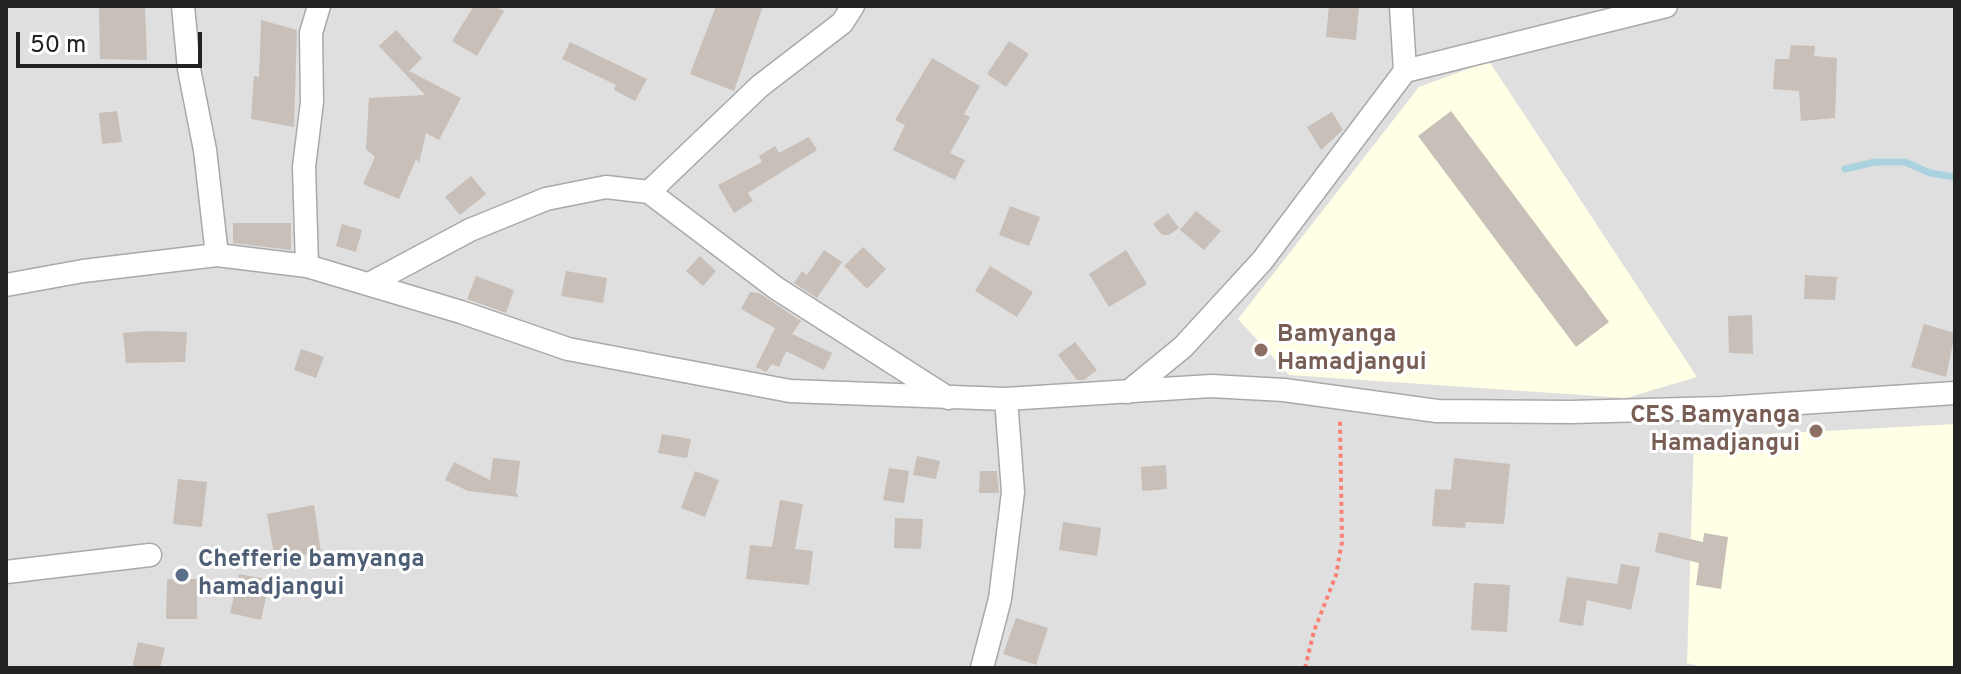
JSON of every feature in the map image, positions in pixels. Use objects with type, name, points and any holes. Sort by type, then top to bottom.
[{"type":"street","points":[[183,6],[189,69],[205,150],[217,255]]},
{"type":"street","points":[[307,266],[304,167],[312,102],[311,33],[319,6]]},
{"type":"street","points":[[649,192],[760,86],[842,23],[853,6]]},
{"type":"street","points":[[1401,6],[1405,71]]},
{"type":"street","points":[[1128,392],[1183,347],[1262,261],[1405,71],[1666,6]]},
{"type":"street","points":[[371,283],[470,230],[546,199],[606,187],[649,192],[776,288],[949,398]]},
{"type":"street","points":[[6,285],[83,271],[217,255],[307,266],[371,283],[568,349],[790,391],[1006,399],[1211,386],[1437,411],[1571,412],[1722,408],[1955,393]]},
{"type":"street","points":[[982,668],[1000,599],[1013,492],[1006,399]]},
{"type":"street","points":[[6,572],[150,555]]},
{"type":"path","points":[[1305,668],[1314,631],[1336,575],[1342,542],[1339,398]]},
{"type":"shaded area","points":[[6,6],[1955,6],[1955,668],[6,668]]},
{"type":"shaded area","points":[[1489,61],[1697,377],[1626,398],[1289,375],[1238,319],[1419,87]]},
{"type":"shaded area","points":[[1955,424],[1955,668],[1707,668],[1687,663],[1694,438]]},
{"type":"building","points":[[99,6],[145,6],[147,60],[100,59]]},
{"type":"building","points":[[474,6],[493,6],[504,11],[477,56],[452,41]]},
{"type":"building","points":[[716,6],[763,6],[734,91],[690,74]]},
{"type":"building","points":[[1329,6],[1359,6],[1356,40],[1326,37]]},
{"type":"building","points":[[261,20],[297,30],[294,127],[251,119],[254,76],[259,77]]},
{"type":"building","points":[[396,30],[422,58],[409,71],[461,98],[439,140],[426,133],[419,163],[416,159],[399,199],[363,184],[375,157],[366,149],[369,98],[425,95],[379,46]]},
{"type":"building","points":[[1009,41],[1029,54],[1006,87],[987,74]]},
{"type":"building","points":[[570,42],[647,79],[635,101],[614,90],[616,85],[562,59]]},
{"type":"building","points":[[1791,45],[1815,46],[1814,56],[1837,58],[1835,118],[1801,121],[1799,91],[1773,89],[1775,59],[1789,59]]},
{"type":"building","points":[[932,58],[980,86],[964,114],[970,117],[950,153],[965,160],[955,180],[893,150],[905,125],[895,120]]},
{"type":"building","points":[[117,111],[122,142],[102,144],[99,113]]},
{"type":"building","points":[[1451,111],[1609,322],[1576,347],[1418,136]]},
{"type":"building","points":[[1332,112],[1343,130],[1321,150],[1307,127]]},
{"type":"building","points":[[809,137],[817,150],[748,193],[753,201],[734,213],[718,185],[762,162],[759,156],[775,146],[779,153]]},
{"type":"building","points":[[471,176],[486,194],[460,215],[445,197]]},
{"type":"building","points":[[1010,206],[1040,217],[1029,246],[999,235]]},
{"type":"building","points":[[1196,211],[1221,231],[1204,250],[1180,230]]},
{"type":"building","points":[[1168,213],[1179,228],[1169,235],[1162,235],[1153,224]]},
{"type":"building","points":[[233,223],[291,223],[291,250],[233,243]]},
{"type":"building","points":[[342,224],[362,230],[356,252],[336,246]]},
{"type":"building","points":[[863,247],[886,269],[867,289],[844,266]]},
{"type":"building","points":[[824,250],[842,262],[817,298],[794,283],[802,271],[807,275]]},
{"type":"building","points":[[1126,250],[1147,284],[1109,307],[1089,274]]},
{"type":"building","points":[[700,256],[716,271],[703,286],[686,271]]},
{"type":"building","points":[[990,266],[1033,292],[1017,317],[975,291]]},
{"type":"building","points":[[566,271],[607,278],[603,303],[561,296]]},
{"type":"building","points":[[1805,275],[1837,277],[1835,300],[1804,299]]},
{"type":"building","points":[[476,276],[514,290],[506,313],[467,299]]},
{"type":"building","points":[[750,292],[759,293],[801,321],[792,334],[832,353],[824,370],[786,351],[779,367],[772,364],[766,372],[756,367],[775,328],[741,309]]},
{"type":"building","points":[[1752,315],[1753,354],[1729,353],[1728,316]]},
{"type":"building","points":[[1924,324],[1955,333],[1946,377],[1911,367]]},
{"type":"building","points":[[187,332],[185,362],[126,363],[123,333]]},
{"type":"building","points":[[1075,342],[1097,370],[1084,380],[1077,380],[1058,355]]},
{"type":"building","points":[[301,349],[324,357],[316,378],[294,370]]},
{"type":"building","points":[[662,434],[691,439],[687,458],[658,453]]},
{"type":"building","points":[[917,456],[940,461],[936,479],[913,475]]},
{"type":"building","points":[[493,458],[520,461],[516,493],[519,497],[468,491],[445,480],[454,462],[490,480]]},
{"type":"building","points":[[1454,458],[1510,464],[1504,524],[1466,522],[1465,528],[1432,526],[1435,489],[1451,490]]},
{"type":"building","points":[[1166,465],[1167,489],[1142,491],[1141,467]]},
{"type":"building","points":[[889,468],[909,471],[904,503],[883,500]]},
{"type":"building","points":[[695,471],[719,480],[705,517],[681,508]]},
{"type":"building","points":[[980,471],[997,471],[999,493],[979,493]]},
{"type":"building","points":[[178,479],[207,482],[202,527],[173,524]]},
{"type":"building","points":[[780,500],[803,504],[795,549],[813,551],[809,585],[746,579],[750,545],[772,547]]},
{"type":"building","points":[[314,505],[321,552],[275,560],[267,514]]},
{"type":"building","points":[[895,518],[923,519],[921,549],[894,548]]},
{"type":"building","points":[[1063,522],[1101,528],[1097,556],[1059,550]]},
{"type":"building","points":[[1659,532],[1703,542],[1704,533],[1728,537],[1721,589],[1696,585],[1699,563],[1655,552]]},
{"type":"building","points":[[1621,564],[1640,567],[1631,610],[1587,600],[1583,626],[1559,622],[1567,577],[1617,584]]},
{"type":"building","points":[[239,574],[270,580],[261,620],[230,613]]},
{"type":"building","points":[[167,579],[197,579],[197,619],[166,619]]},
{"type":"building","points":[[1474,583],[1510,585],[1507,632],[1471,630]]},
{"type":"building","points":[[1016,618],[1048,628],[1036,665],[1003,654]]},
{"type":"building","points":[[138,642],[165,648],[160,668],[132,668]]},
{"type":"waterway","points":[[1845,169],[1875,162],[1905,162],[1930,173],[1955,177]]},
{"type":"place","name":"Bamyanga Hamadjangui","points":[[1261,350]]},
{"type":"place","name":"CES Bamyanga Hamadjangui","points":[[1816,431]]},
{"type":"place","name":"Chefferie bamyanga hamadjangui","points":[[182,575]]}]
